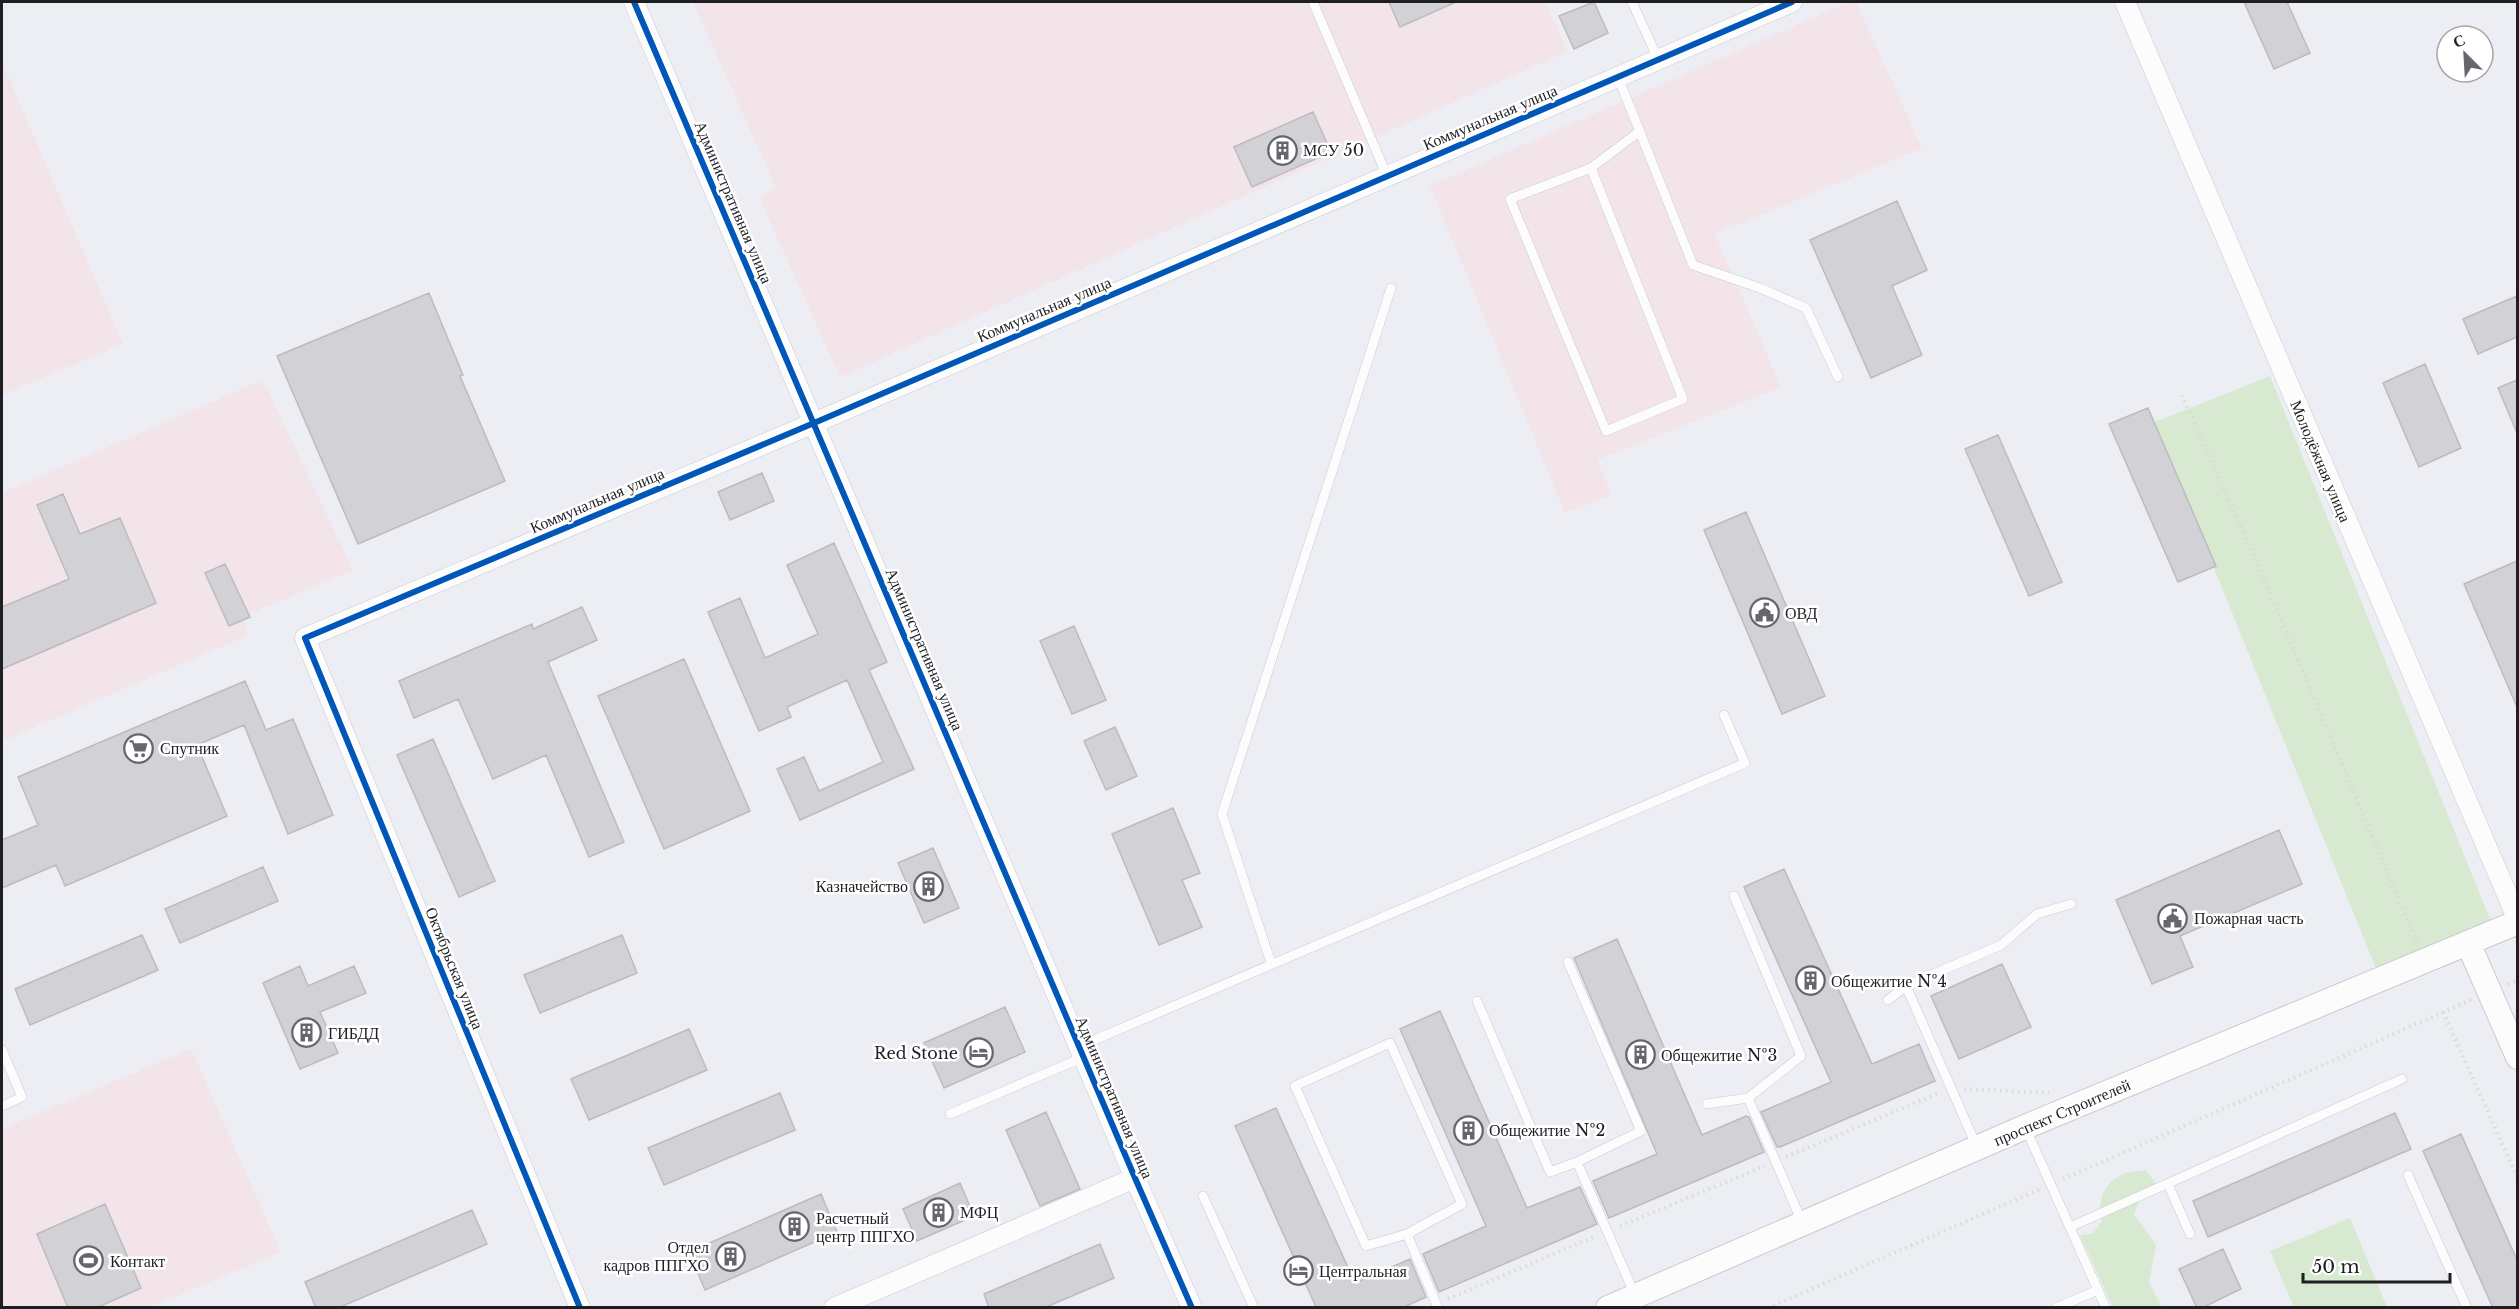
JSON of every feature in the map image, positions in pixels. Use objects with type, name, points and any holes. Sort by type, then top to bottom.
[{"type":"street","name":"Административная улица","points":[[634,2],[1192,1308]]},
{"type":"street","name":"Коммунальная улица","points":[[304,638],[814,423],[1792,2]]},
{"type":"street","name":"Молодёжная улица","points":[[2125,2],[2517,921]]},
{"type":"street","name":"Октябрьская улица","points":[[304,638],[580,1308]]},
{"type":"street","name":"проспект Строителей","points":[[1608,1308],[1977,1147],[2517,921]]},
{"type":"street","points":[[2468,943],[2517,1057]]},
{"type":"street","points":[[834,1308],[1135,1178]]},
{"type":"lane","points":[[1313,2],[1387,176]]},
{"type":"lane","points":[[1632,2],[1658,59]]},
{"type":"lane","points":[[1618,76],[1694,265],[1760,288],[1806,308],[1838,377]]},
{"type":"lane","points":[[1591,168],[1683,399],[1606,431],[1510,200],[1591,168],[1640,131]]},
{"type":"lane","points":[[1271,963],[1222,814],[1391,288]]},
{"type":"lane","points":[[950,1114],[1271,963],[1745,763],[1724,715]]},
{"type":"lane","points":[[1707,1104],[1748,1098],[1802,1056],[1734,896]]},
{"type":"lane","points":[[1888,1000],[1906,986],[2001,945],[2037,914],[2071,904]]},
{"type":"lane","points":[[1478,1001],[1550,1172],[1577,1162],[1641,1131],[1568,962]]},
{"type":"lane","points":[[1906,986],[1977,1147]]},
{"type":"lane","points":[[1390,1043],[1462,1204],[1407,1234],[1366,1246],[1295,1086],[1390,1043]]},
{"type":"lane","points":[[2,1050],[22,1097],[2,1106]]},
{"type":"lane","points":[[2070,1227],[2402,1079]]},
{"type":"lane","points":[[1748,1098],[1802,1222]]},
{"type":"lane","points":[[2025,1127],[2106,1308]]},
{"type":"lane","points":[[1577,1162],[1635,1296]]},
{"type":"lane","points":[[2408,1175],[2467,1308]]},
{"type":"lane","points":[[2168,1184],[2190,1234]]},
{"type":"lane","points":[[1203,1196],[1254,1308]]},
{"type":"lane","points":[[1407,1234],[1438,1306]]},
{"type":"lane","points":[[2055,1308],[2098,1290]]},
{"type":"path","points":[[2182,395],[2265,579],[2417,944]]},
{"type":"path","points":[[1768,1308],[2517,980]]},
{"type":"path","points":[[2443,1012],[2517,1179]]},
{"type":"path","points":[[1438,1306],[1607,1232],[1951,1088],[2049,1094],[2060,1089]]},
{"type":"shaded area","points":[[693,2],[1545,2],[1568,51],[840,377],[759,197],[776,188]]},
{"type":"shaded area","points":[[1849,2],[1856,2],[1922,148],[1715,234],[1781,387],[1597,460],[1612,495],[1565,513],[1430,186]]},
{"type":"shaded area","points":[[2,62],[123,344],[2,395]]},
{"type":"shaded area","points":[[263,380],[353,570],[242,617],[249,635],[2,741],[2,493]]},
{"type":"shaded area","points":[[191,1049],[281,1252],[151,1307],[2,1308],[2,1129]]},
{"type":"green space","points":[[2270,376],[2492,924],[2377,971],[2155,422]]},
{"type":"green space","points":[[2145,1170],[2156,1183],[2142,1195],[2134,1214],[2156,1245],[2149,1283],[2162,1307],[2113,1307],[2080,1235],[2092,1234],[2102,1221],[2101,1201],[2110,1183],[2123,1174]]},
{"type":"green space","points":[[2350,1218],[2387,1307],[2294,1307],[2270,1251]]},
{"type":"building","points":[[1389,2],[1456,2],[1400,27]]},
{"type":"building","points":[[1594,2],[1608,33],[1574,49],[1559,16]]},
{"type":"building","points":[[2244,2],[2287,2],[2310,53],[2274,69]]},
{"type":"building","name":"МСУ 50","points":[[1313,112],[1331,152],[1252,187],[1234,147]]},
{"type":"building","points":[[1897,201],[1927,270],[1892,286],[1922,355],[1871,378],[1810,240]]},
{"type":"building","points":[[429,293],[463,375],[460,376],[505,481],[358,544],[277,356]]},
{"type":"building","points":[[2517,296],[2517,337],[2478,354],[2463,319]]},
{"type":"building","points":[[2425,364],[2461,448],[2419,467],[2383,383]]},
{"type":"building","points":[[2517,380],[2517,433],[2498,388]]},
{"type":"building","points":[[2148,408],[2216,566],[2178,582],[2109,424]]},
{"type":"building","points":[[1998,435],[2062,582],[2029,596],[1965,449]]},
{"type":"building","points":[[762,473],[774,501],[730,520],[718,492]]},
{"type":"building","points":[[63,494],[80,534],[120,518],[156,603],[2,669],[2,607],[69,579],[37,505]]},
{"type":"building","name":"ОВД","points":[[1746,512],[1825,696],[1782,714],[1704,530]]},
{"type":"building","points":[[834,543],[887,662],[869,670],[914,769],[800,820],[777,769],[804,757],[819,791],[883,762],[847,680],[787,707],[791,717],[759,731],[708,612],[740,598],[765,658],[818,634],[787,565]]},
{"type":"building","points":[[2517,561],[2517,707],[2464,584]]},
{"type":"building","points":[[225,564],[250,617],[229,626],[205,573]]},
{"type":"building","points":[[582,607],[597,640],[548,662],[624,842],[589,857],[546,755],[493,779],[458,699],[414,718],[399,681],[532,624],[533,629]]},
{"type":"building","points":[[1074,626],[1106,700],[1072,714],[1040,641]]},
{"type":"building","points":[[684,659],[750,811],[664,849],[598,696]]},
{"type":"building","points":[[245,681],[266,730],[293,719],[333,815],[288,834],[244,725],[197,745],[227,816],[65,886],[56,865],[2,888],[2,840],[38,825],[18,777]]},
{"type":"building","points":[[1115,727],[1137,776],[1106,790],[1084,741]]},
{"type":"building","points":[[433,739],[495,881],[459,897],[397,755]]},
{"type":"building","points":[[1173,808],[1200,873],[1182,880],[1202,927],[1159,945],[1112,834]]},
{"type":"building","name":"Пожарная часть","points":[[2279,830],[2302,884],[2180,936],[2193,967],[2152,984],[2116,900]]},
{"type":"building","name":"Казначейство","points":[[933,848],[959,908],[924,923],[898,863]]},
{"type":"building","points":[[263,867],[278,901],[180,943],[165,909]]},
{"type":"building","points":[[1784,869],[1872,1064],[1919,1044],[1935,1081],[1777,1147],[1761,1112],[1831,1082],[1744,887]]},
{"type":"building","points":[[142,935],[158,970],[30,1025],[15,989]]},
{"type":"building","points":[[622,935],[637,973],[540,1013],[524,975]]},
{"type":"building","points":[[1617,939],[1702,1135],[1746,1116],[1749,1117],[1764,1152],[1609,1218],[1593,1181],[1657,1154],[1574,958]]},
{"type":"building","points":[[2002,964],[2031,1027],[1959,1059],[1931,996]]},
{"type":"building","name":"ГИБДД","points":[[300,966],[308,986],[354,966],[366,993],[320,1012],[338,1053],[300,1069],[263,983]]},
{"type":"building","name":"Red Stone","points":[[1005,1007],[1025,1052],[944,1088],[924,1043]]},
{"type":"building","points":[[1440,1011],[1527,1208],[1580,1187],[1597,1224],[1439,1292],[1423,1254],[1486,1226],[1400,1029]]},
{"type":"building","points":[[689,1029],[707,1070],[589,1120],[571,1079]]},
{"type":"building","points":[[780,1093],[795,1130],[664,1185],[648,1148]]},
{"type":"building","points":[[1276,1108],[1355,1283],[1410,1259],[1426,1297],[1402,1308],[1316,1307],[1235,1126]]},
{"type":"building","points":[[1046,1112],[1080,1189],[1040,1206],[1006,1130]]},
{"type":"building","points":[[2395,1113],[2411,1149],[2208,1237],[2193,1201]]},
{"type":"building","points":[[2461,1134],[2517,1260],[2517,1308],[2493,1308],[2423,1151]]},
{"type":"building","name":"МФЦ","points":[[960,1183],[974,1216],[917,1241],[903,1209]]},
{"type":"building","points":[[821,1194],[837,1232],[705,1290],[689,1252]]},
{"type":"building","name":"Контакт","points":[[105,1204],[141,1288],[96,1308],[68,1308],[37,1234]]},
{"type":"building","points":[[472,1210],[487,1244],[338,1308],[316,1308],[305,1282]]},
{"type":"building","points":[[1100,1244],[1114,1278],[1044,1308],[989,1308],[984,1294]]},
{"type":"building","points":[[2223,1249],[2241,1289],[2202,1308],[2197,1308],[2179,1269]]},
{"type":"cycle path","points":[[634,2],[1192,1308]]},
{"type":"cycle path","points":[[580,1308],[305,638],[814,423],[1792,2]]},
{"type":"place","name":"МСУ 50","points":[[1282,150]]},
{"type":"place","name":"ОВД","points":[[1764,613]]},
{"type":"place","name":"Спутник","points":[[139,748]]},
{"type":"place","name":"Казначейство","points":[[929,886]]},
{"type":"place","name":"Пожарная часть","points":[[2173,918]]},
{"type":"place","name":"Общежитие №4","points":[[1810,981]]},
{"type":"place","name":"ГИБДД","points":[[307,1033]]},
{"type":"place","name":"Red Stone","points":[[979,1053]]},
{"type":"place","name":"Общежитие №3","points":[[1640,1055]]},
{"type":"place","name":"Общежитие №2","points":[[1468,1130]]},
{"type":"place","name":"МФЦ","points":[[939,1212]]},
{"type":"place","name":"Расчетный центр ППГХО","points":[[795,1227]]},
{"type":"place","name":"Отдел кадров ППГХО","points":[[730,1256]]},
{"type":"place","name":"Контакт","points":[[89,1261]]},
{"type":"place","name":"Центральная","points":[[1298,1271]]}]
